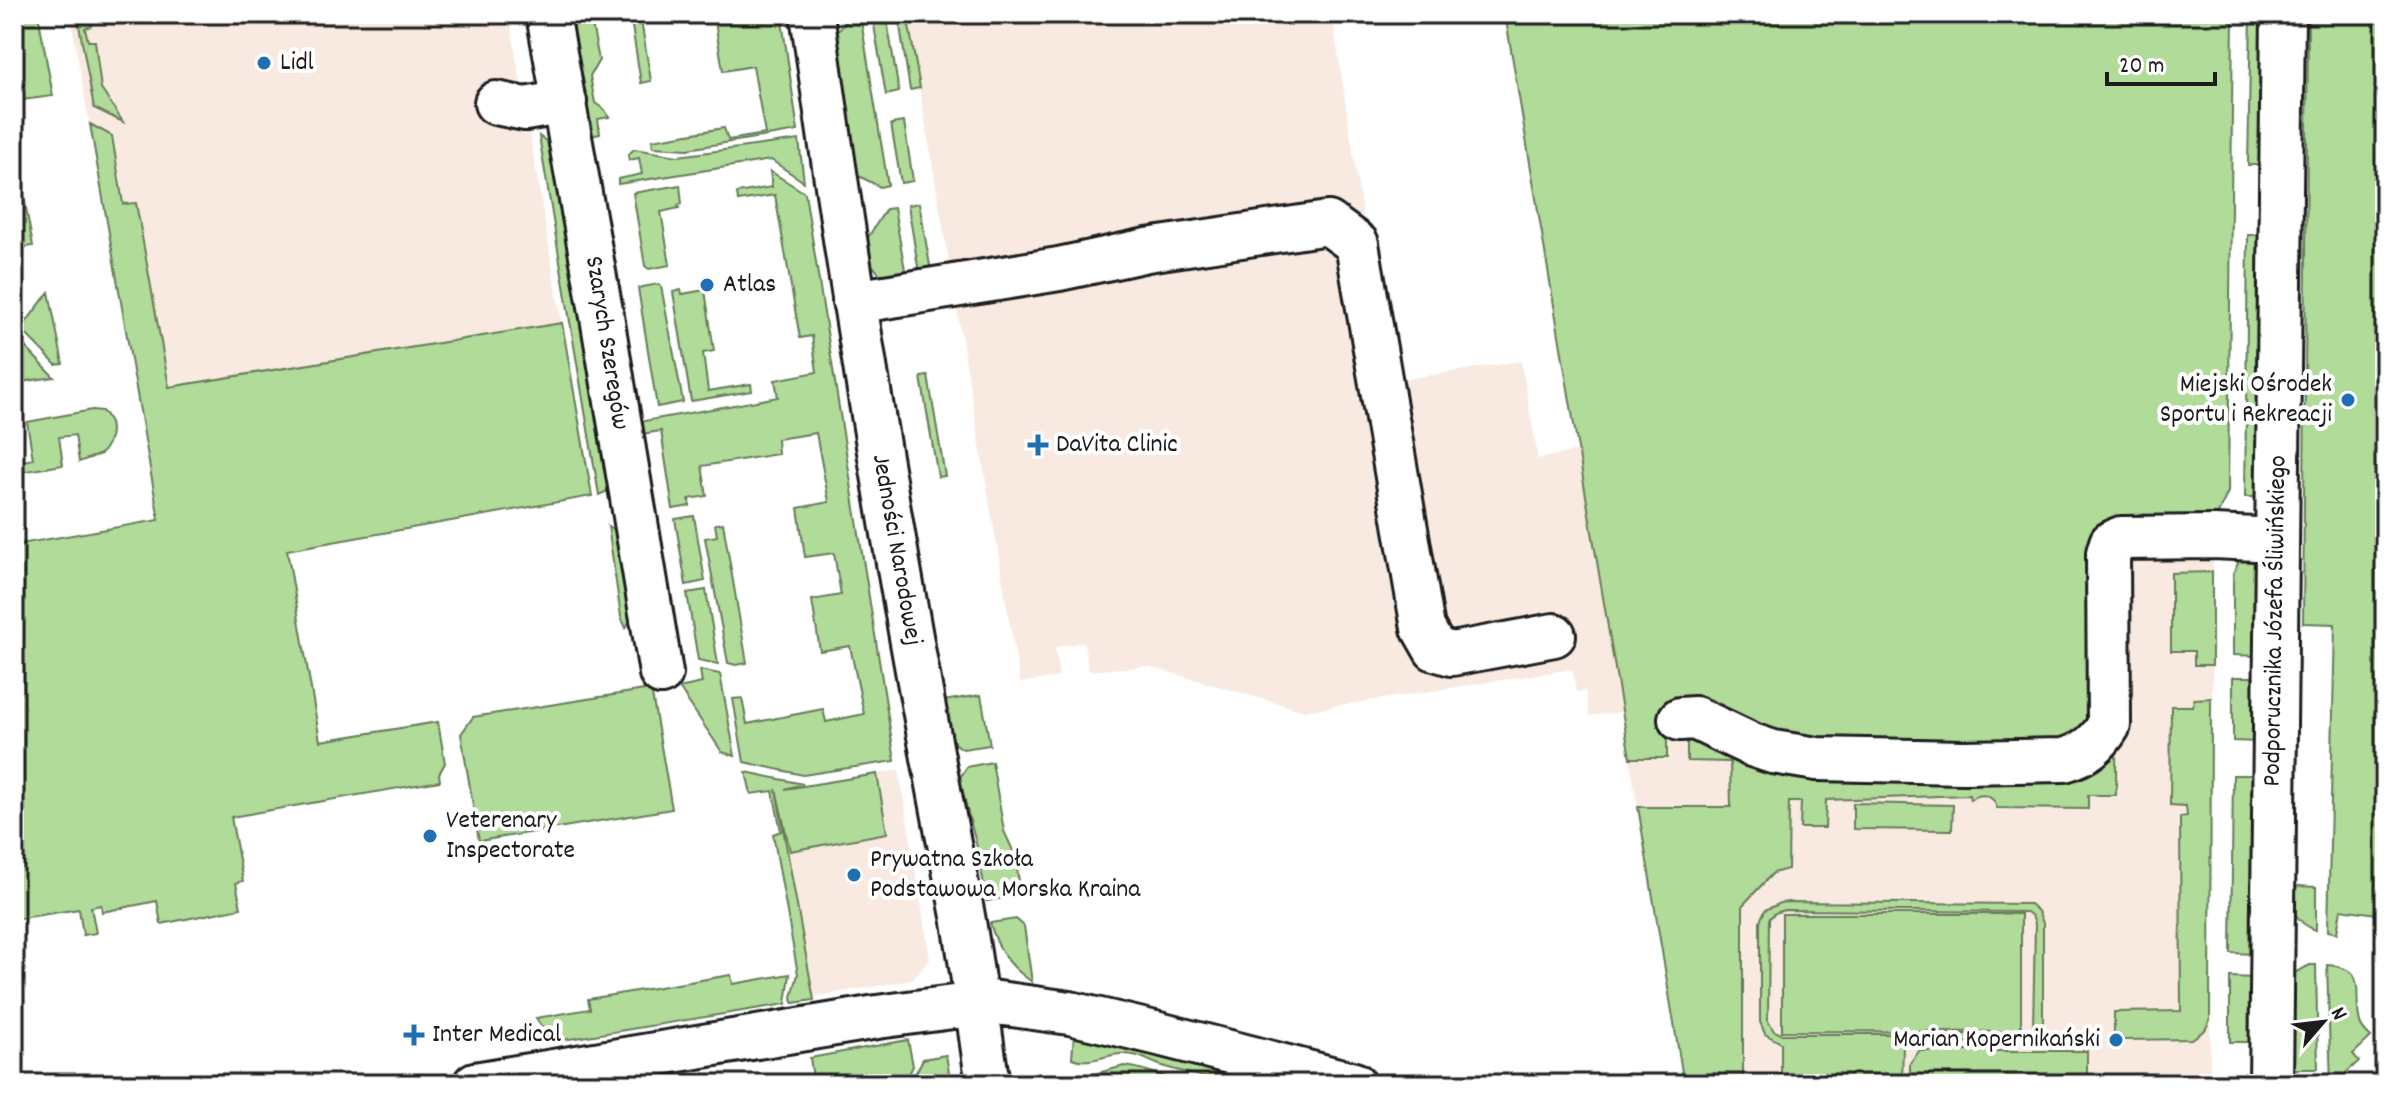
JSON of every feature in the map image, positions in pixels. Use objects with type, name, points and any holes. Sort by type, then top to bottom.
[{"type":"street","name":"Szarych Szeregów","points":[[548,14],[661,673]]},
{"type":"street","name":"Jedności Narodowej","points":[[812,14],[854,302],[938,796],[963,916],[988,1084]]},
{"type":"street","name":"Podporucznika Józefa Śliwińskiego","points":[[2271,1084],[2283,14]]},
{"type":"street","points":[[496,103],[525,109],[565,102]]},
{"type":"street","points":[[854,302],[1059,269],[1147,250],[1328,223],[1357,244],[1423,628],[1435,649],[1452,654],[1554,635]]},
{"type":"street","points":[[1680,719],[1695,718],[1773,752],[1817,759],[1964,762],[2064,760],[2077,757],[2101,739],[2109,725],[2108,553],[2111,543],[2121,538],[2276,540]]},
{"type":"street","points":[[475,1084],[977,1002],[1070,1013],[1354,1084]]},
{"type":"shaded area","points":[[70,14],[509,14],[562,323],[137,393]]},
{"type":"shaded area","points":[[907,14],[1332,14],[1388,382],[1521,361],[1538,459],[1578,451],[1505,14],[2213,549],[2210,1084],[1684,1084],[1622,712],[1589,716],[1585,691],[1576,692],[1572,669],[1304,711],[1148,666],[1089,671],[1084,642],[1055,647],[1059,677],[1020,683]]},
{"type":"shaded area","name":"Prywatna Szkoła Podstawowa Morska Kraina","points":[[899,770],[930,959],[912,980],[813,997],[777,791]]},
{"type":"green space","points":[[14,14],[38,14],[53,96],[14,101]]},
{"type":"green space","points":[[77,14],[90,14],[92,26],[85,28],[88,41],[95,41],[101,89],[123,122],[94,108]]},
{"type":"green space","points":[[563,14],[590,14],[599,60],[590,76],[595,103],[609,117],[598,119],[600,134],[590,136]]},
{"type":"green space","points":[[630,14],[640,14],[651,81],[641,83]]},
{"type":"green space","points":[[781,14],[798,131],[688,149],[653,147],[652,140],[724,128],[728,140],[765,134],[753,66],[723,71],[714,15]]},
{"type":"green space","points":[[853,14],[860,14],[888,185],[880,187],[855,174],[835,34]]},
{"type":"green space","points":[[872,14],[886,14],[899,92],[886,95]]},
{"type":"green space","points":[[898,14],[907,14],[920,88],[910,90]]},
{"type":"green space","points":[[1505,14],[2233,14],[2228,492],[2215,520],[2117,551],[2116,795],[2088,795],[2088,809],[1997,808],[1990,797],[1982,795],[1970,800],[1969,795],[1826,800],[1825,828],[1800,828],[1801,802],[1789,802],[1788,869],[1773,873],[1743,905],[1743,1084],[1684,1084],[1638,807],[1731,807],[1730,762],[1687,761],[1687,738],[1667,738],[1667,758],[1630,758]]},
{"type":"green space","points":[[2251,14],[2268,14],[2265,165],[2248,165]]},
{"type":"green space","name":"Miejski Ośrodek Sportu i Rekreacji","points":[[2308,14],[2385,14],[2385,915],[2341,909],[2337,933],[2328,931],[2335,624],[2303,623]]},
{"type":"green space","points":[[904,122],[913,181],[901,183],[891,124]]},
{"type":"green space","points":[[90,124],[112,136],[123,204],[136,203],[169,387],[562,323],[592,496],[287,550],[320,741],[438,722],[445,763],[439,774],[440,781],[231,817],[243,881],[236,883],[241,908],[161,924],[157,901],[102,912],[101,905],[91,907],[96,933],[83,935],[79,909],[15,919],[18,946],[14,947],[14,545],[159,520]]},
{"type":"green space","points":[[539,136],[555,147],[610,490],[599,495]]},
{"type":"green space","points":[[799,140],[804,182],[771,160],[618,184],[618,179],[642,174],[639,158],[629,160],[628,155],[634,149],[678,156]]},
{"type":"green space","points":[[770,171],[805,193],[895,761],[803,775],[744,762],[733,699],[742,698],[747,724],[823,709],[826,722],[864,714],[850,646],[820,651],[812,600],[841,595],[834,553],[805,557],[798,508],[829,502],[816,433],[777,439],[778,454],[702,466],[707,496],[689,499],[690,506],[673,509],[661,431],[635,435],[633,423],[778,397],[775,380],[817,372],[812,336],[800,338],[775,195],[738,201],[737,193],[772,187]]},
{"type":"green space","points":[[680,185],[682,204],[678,205],[679,208],[661,212],[670,265],[649,269],[645,266],[633,193]]},
{"type":"green space","points":[[24,197],[33,246],[14,249],[14,199]]},
{"type":"green space","points":[[919,203],[932,277],[920,279],[908,205]]},
{"type":"green space","points":[[894,208],[907,281],[882,277],[870,262],[867,239],[886,209]]},
{"type":"green space","points":[[2248,235],[2264,235],[2261,497],[2245,497]]},
{"type":"green space","points":[[661,286],[683,402],[657,407],[638,288]]},
{"type":"green space","points":[[681,290],[682,294],[705,290],[714,351],[703,353],[708,391],[751,384],[752,391],[691,401],[673,292]]},
{"type":"green space","points":[[49,292],[63,364],[56,365],[21,329]]},
{"type":"green space","points":[[14,335],[54,377],[20,382],[18,368],[14,369]]},
{"type":"green space","points":[[928,376],[945,476],[938,477],[921,377]]},
{"type":"green space","points":[[92,410],[102,411],[111,427],[108,444],[101,454],[79,462],[75,435],[59,437],[63,465],[14,473],[14,463],[33,459],[27,422]]},
{"type":"green space","points":[[694,516],[705,581],[686,585],[675,519]]},
{"type":"green space","points":[[723,523],[747,663],[736,665],[728,663],[705,538],[717,536],[715,524]]},
{"type":"green space","points":[[608,526],[621,533],[634,612],[626,628],[621,617]]},
{"type":"green space","points":[[2243,552],[2255,558],[2258,564],[2258,656],[2233,655],[2233,574]]},
{"type":"green space","points":[[2212,572],[2212,665],[2194,665],[2194,651],[2171,651],[2171,573]]},
{"type":"green space","points":[[706,590],[718,664],[698,660],[687,593]]},
{"type":"green space","points":[[700,670],[720,674],[735,756],[722,752],[679,688],[702,683]]},
{"type":"green space","points":[[2233,677],[2258,677],[2257,742],[2233,741]]},
{"type":"green space","points":[[651,689],[672,809],[479,841],[461,734],[473,717]]},
{"type":"green space","points":[[981,695],[990,745],[963,749],[949,740],[943,701]]},
{"type":"green space","points":[[2211,698],[2210,1020],[2205,1030],[2192,1039],[2122,1040],[2122,1037],[2114,1037],[2114,1012],[2181,1011],[2180,817],[2187,816],[2186,806],[2170,805],[2171,706],[2193,706],[2194,699]]},
{"type":"green space","points":[[992,762],[1004,831],[1015,855],[1020,888],[1012,896],[987,901],[959,779],[967,767]]},
{"type":"green space","points":[[746,772],[803,784],[785,789],[877,774],[887,833],[790,851],[776,789],[814,1000],[793,1003],[798,974],[773,834],[781,831],[773,791],[751,794]]},
{"type":"green space","points":[[2233,775],[2257,775],[2255,954],[2231,953]]},
{"type":"green space","points":[[1853,803],[1953,805],[1952,830],[1853,829]]},
{"type":"green space","points":[[2298,886],[2316,887],[2316,930],[2303,924],[2296,915],[2292,890]]},
{"type":"green space","points":[[1783,902],[2030,904],[2038,911],[2043,923],[2043,1022],[2039,1032],[2026,1042],[1903,1043],[1902,1084],[1781,1084],[1781,1043],[1765,1034],[1760,1022],[1760,921],[1765,910]],"holes":[[[1784,910],[2027,912],[2035,924],[2033,1028],[2020,1034],[1782,1034],[1774,1031],[1768,1021],[1769,919],[1775,913]]]},
{"type":"green space","points":[[1782,914],[2021,914],[2021,1032],[1782,1031]]},
{"type":"green space","points":[[1016,919],[1024,926],[1032,982],[1005,957],[990,923]]},
{"type":"green space","points":[[2310,965],[2316,965],[2318,1069],[2288,1069],[2291,977]]},
{"type":"green space","points":[[2327,965],[2349,971],[2354,977],[2361,1024],[2371,1037],[2353,1054],[2359,1061],[2334,1084],[2331,1084]]},
{"type":"green space","points":[[790,974],[786,1004],[551,1042],[536,1018],[590,1009],[588,999],[731,975],[733,984]]},
{"type":"green space","points":[[2230,977],[2255,978],[2255,1042],[2230,1042]]},
{"type":"green space","points":[[1074,1034],[1227,1071],[1224,1082],[1131,1054],[1078,1060],[1072,1058]]},
{"type":"green space","points":[[908,1040],[913,1066],[904,1084],[814,1084],[810,1058]]},
{"type":"green space","points":[[1919,1051],[2087,1051],[2087,1084],[1910,1084],[1910,1063]]},
{"type":"green space","points":[[946,1055],[951,1084],[910,1084],[923,1059]]},
{"type":"green space","points":[[1124,1066],[1187,1084],[1071,1083],[1071,1080]]},
{"type":"place","name":"Lidl","points":[[264,63]]},
{"type":"place","name":"Atlas","points":[[707,285]]},
{"type":"place","name":"Miejski Ośrodek Sportu i Rekreacji","points":[[2348,400]]},
{"type":"place","name":"DaVita Clinic","points":[[1038,445]]},
{"type":"place","name":"Veterenary Inspectorate","points":[[430,836]]},
{"type":"place","name":"Prywatna Szkoła Podstawowa Morska Kraina","points":[[854,875]]},
{"type":"place","name":"Inter Medical","points":[[414,1035]]},
{"type":"place","name":"Marian Kopernikański","points":[[2116,1040]]}]
